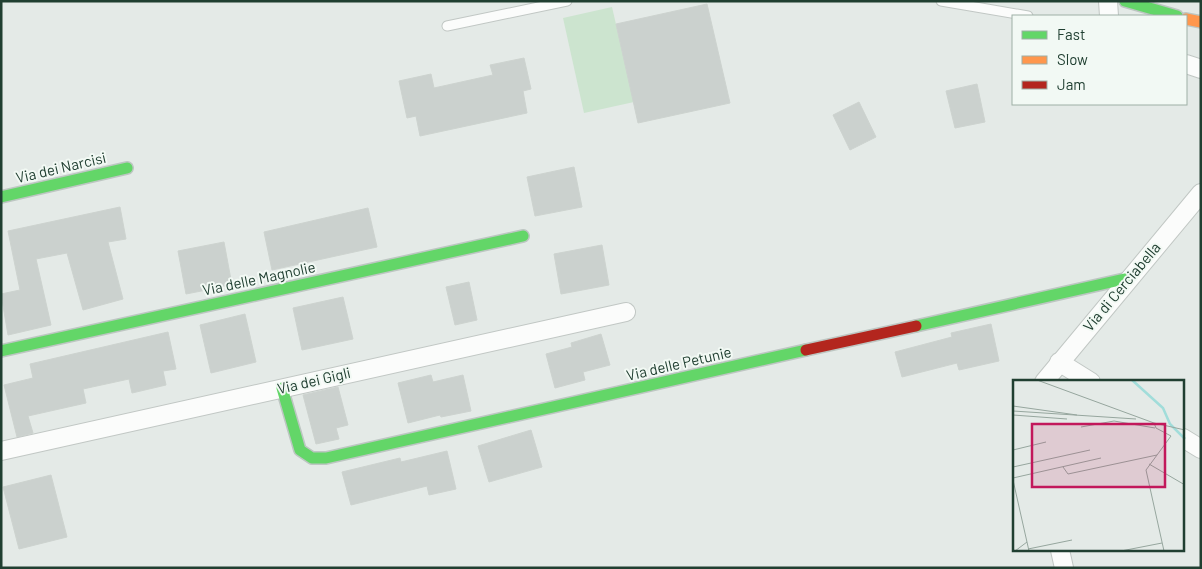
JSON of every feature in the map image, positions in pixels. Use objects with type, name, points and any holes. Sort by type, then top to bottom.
[{"type":"street","points":[[1108,1],[1109,15]]},
{"type":"street","points":[[1125,1],[1174,15]]},
{"type":"street","points":[[1187,19],[1201,22]]},
{"type":"street","points":[[1187,64],[1201,69]]},
{"type":"street","name":"Via dei Narcisi","points":[[1,197],[127,168]]},
{"type":"street","name":"Via di Cerciabella","points":[[1046,380],[1201,193]]},
{"type":"street","name":"Via delle Magnolie","points":[[1,351],[523,236]]},
{"type":"street","name":"Via delle Petunie","points":[[282,388],[300,450],[306,455],[321,459],[1130,278]]},
{"type":"street","name":"Via dei Gigli","points":[[1,451],[626,312]]},
{"type":"street","points":[[1059,362],[1088,380]]},
{"type":"street","points":[[1184,439],[1201,449]]},
{"type":"street","points":[[1060,552],[1064,568]]},
{"type":"lane","points":[[447,26],[567,1]]},
{"type":"lane","points":[[941,1],[1022,15]]},
{"type":"green space","points":[[612,7],[634,102],[584,113],[563,18]]},
{"type":"building","points":[[707,4],[730,103],[638,123],[616,24]]},
{"type":"building","points":[[524,58],[531,89],[523,91],[527,113],[420,136],[416,116],[407,118],[399,81],[431,74],[434,88],[493,75],[490,65]]},
{"type":"building","points":[[977,84],[985,122],[955,128],[946,91]]},
{"type":"building","points":[[859,102],[876,137],[850,150],[833,115]]},
{"type":"building","points":[[574,167],[582,207],[535,216],[527,177]]},
{"type":"building","points":[[120,207],[126,239],[108,242],[123,299],[83,310],[67,253],[36,259],[51,325],[8,335],[1,294],[20,290],[8,231]]},
{"type":"building","points":[[368,208],[377,247],[272,270],[264,232]]},
{"type":"building","points":[[224,242],[232,285],[186,294],[178,251]]},
{"type":"building","points":[[602,245],[609,285],[561,294],[554,254]]},
{"type":"building","points":[[469,282],[477,320],[455,325],[446,287]]},
{"type":"building","points":[[343,297],[353,339],[302,350],[293,308]]},
{"type":"building","points":[[245,314],[256,362],[211,373],[200,325]]},
{"type":"building","points":[[991,324],[999,361],[959,370],[957,363],[902,377],[895,352],[952,337],[951,333]]},
{"type":"building","points":[[168,332],[176,369],[163,371],[166,385],[132,393],[129,379],[83,389],[86,403],[28,416],[33,433],[17,437],[4,385],[33,378],[30,364]]},
{"type":"building","points":[[601,334],[610,365],[583,372],[585,380],[555,388],[546,354],[572,347],[571,343]]},
{"type":"building","points":[[431,375],[433,382],[463,375],[471,411],[441,417],[440,415],[408,423],[398,383]]},
{"type":"building","points":[[338,387],[348,425],[336,428],[339,439],[316,444],[303,395]]},
{"type":"building","points":[[531,430],[542,467],[489,482],[478,446]]},
{"type":"building","points":[[447,451],[456,489],[429,495],[427,486],[351,505],[342,472],[400,458],[401,462]]},
{"type":"building","points":[[51,475],[67,537],[19,549],[3,487]]},
{"type":"traffic: fast","points":[[1125,1],[1174,15]]},
{"type":"traffic: fast","points":[[1,197],[127,168]]},
{"type":"traffic: fast","points":[[1,351],[523,236]]},
{"type":"traffic: fast","points":[[916,326],[1129,278]]},
{"type":"traffic: fast","points":[[282,388],[300,450],[312,458],[326,458],[806,350]]},
{"type":"traffic: slow","points":[[1187,19],[1201,22]]},
{"type":"traffic: jam","points":[[806,350],[916,326]]}]
